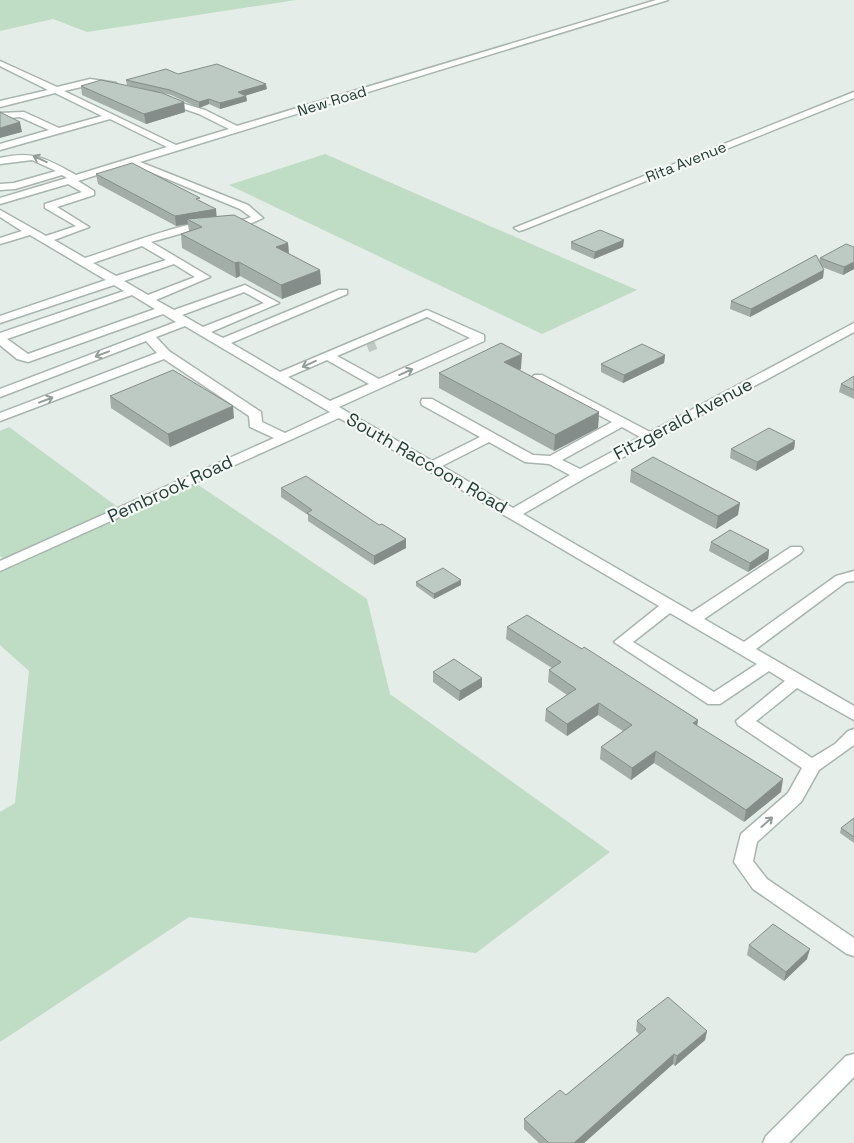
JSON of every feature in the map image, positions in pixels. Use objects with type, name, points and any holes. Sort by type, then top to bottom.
[{"type":"street","name":"New Road","points":[[0,201],[659,1]]},
{"type":"street","points":[[0,63],[176,148]]},
{"type":"street","points":[[0,104],[55,89],[90,82],[118,87]]},
{"type":"street","name":"Rita Avenue","points":[[519,228],[854,95]]},
{"type":"street","points":[[158,97],[202,112],[238,130]]},
{"type":"street","points":[[0,116],[21,114],[27,110],[10,101]]},
{"type":"street","points":[[21,114],[58,131]]},
{"type":"street","points":[[0,147],[112,116]]},
{"type":"street","points":[[0,161],[23,155],[32,156],[63,172],[90,193],[48,206],[84,227],[46,240]]},
{"type":"street","points":[[86,262],[198,226],[231,226],[250,223],[258,218],[244,207],[133,162]]},
{"type":"street","points":[[0,187],[15,186],[63,172]]},
{"type":"street","name":"South Raccoon Road","points":[[2,215],[86,262],[769,664],[852,709]]},
{"type":"street","points":[[0,241],[32,231]]},
{"type":"street","points":[[145,243],[204,277],[148,299]]},
{"type":"street","points":[[0,320],[175,260]]},
{"type":"street","points":[[0,338],[21,356],[28,358],[245,288],[273,303],[203,331]]},
{"type":"street","points":[[0,338],[134,291]]},
{"type":"street","points":[[222,343],[343,292]]},
{"type":"street","points":[[280,376],[427,313],[435,317]]},
{"type":"street","points":[[333,353],[356,351],[435,317]]},
{"type":"street","name":"Pembrook Road","points":[[0,567],[283,437],[379,384],[480,338],[435,317]]},
{"type":"street","points":[[0,393],[186,322]]},
{"type":"street","name":"Fitzgerald Avenue","points":[[513,514],[580,474],[854,327]]},
{"type":"street","points":[[148,336],[165,354],[256,415],[254,424],[283,437]]},
{"type":"street","points":[[333,353],[379,384]]},
{"type":"street","points":[[0,417],[165,354]]},
{"type":"street","points":[[538,378],[650,437]]},
{"type":"street","points":[[427,402],[530,460],[552,460],[580,474]]},
{"type":"street","points":[[552,460],[622,422]]},
{"type":"street","points":[[432,466],[489,437]]},
{"type":"street","points":[[693,619],[796,550]]},
{"type":"street","points":[[745,650],[848,577]]},
{"type":"street","points":[[670,605],[622,642],[714,700],[769,664]]},
{"type":"street","points":[[797,680],[744,721],[812,766]]},
{"type":"street","points":[[854,735],[841,748],[812,766],[795,797],[748,839],[743,862],[760,884],[854,948]]},
{"type":"street","points":[[774,1143],[854,1062]]},
{"type":"green space","points":[[0,0],[296,0],[87,32],[53,19],[0,31]]},
{"type":"green space","points":[[325,154],[637,290],[542,334],[229,185]]},
{"type":"green space","points":[[9,427],[123,511],[191,480],[367,599],[390,694],[610,852],[476,953],[189,917],[0,1042],[0,812],[15,803],[29,671],[0,645],[0,567],[9,563],[0,556],[0,431]]},
{"type":"building","points":[[217,64],[266,84],[238,92],[246,96],[220,103],[209,99],[199,102],[170,90],[126,80],[166,69],[178,74]]},
{"type":"building","points":[[101,80],[162,93],[184,102],[144,114],[81,86]]},
{"type":"building","points":[[0,112],[20,122],[0,128]]},
{"type":"building","points":[[132,163],[200,198],[196,199],[216,209],[175,216],[96,174]]},
{"type":"building","points":[[234,215],[288,243],[276,247],[320,270],[281,285],[181,234],[202,227],[187,219]]},
{"type":"building","points":[[600,230],[624,240],[595,252],[571,242]]},
{"type":"building","points":[[846,244],[854,247],[854,262],[844,267],[820,258]]},
{"type":"building","points":[[816,255],[824,270],[751,309],[731,301]]},
{"type":"building","points":[[501,343],[522,354],[504,362],[599,412],[555,435],[439,373]]},
{"type":"building","points":[[642,344],[665,355],[624,375],[601,364]]},
{"type":"building","points":[[173,370],[233,406],[168,434],[110,396]]},
{"type":"building","points":[[854,376],[854,390],[841,384]]},
{"type":"building","points":[[769,428],[795,441],[757,462],[731,449]]},
{"type":"building","points":[[653,457],[740,503],[718,516],[631,470]]},
{"type":"building","points":[[306,476],[379,525],[382,524],[406,539],[374,556],[307,513],[312,510],[281,488]]},
{"type":"building","points":[[730,530],[769,550],[750,563],[711,542]]},
{"type":"building","points":[[443,568],[461,580],[434,594],[416,582]]},
{"type":"building","points":[[527,615],[582,649],[584,647],[698,720],[693,723],[783,779],[746,810],[656,751],[632,768],[601,747],[632,725],[599,703],[567,724],[546,709],[576,689],[549,670],[561,662],[507,627]]},
{"type":"building","points":[[454,659],[482,678],[460,691],[433,672]]},
{"type":"building","points":[[854,818],[854,837],[841,828]]},
{"type":"building","points":[[773,924],[810,949],[786,972],[749,945]]},
{"type":"building","points":[[668,997],[707,1031],[677,1056],[674,1054],[574,1143],[549,1143],[524,1119],[560,1090],[566,1095],[646,1029],[637,1021]]},
{"type":"tunnel","points":[[367,346],[375,343]]}]
